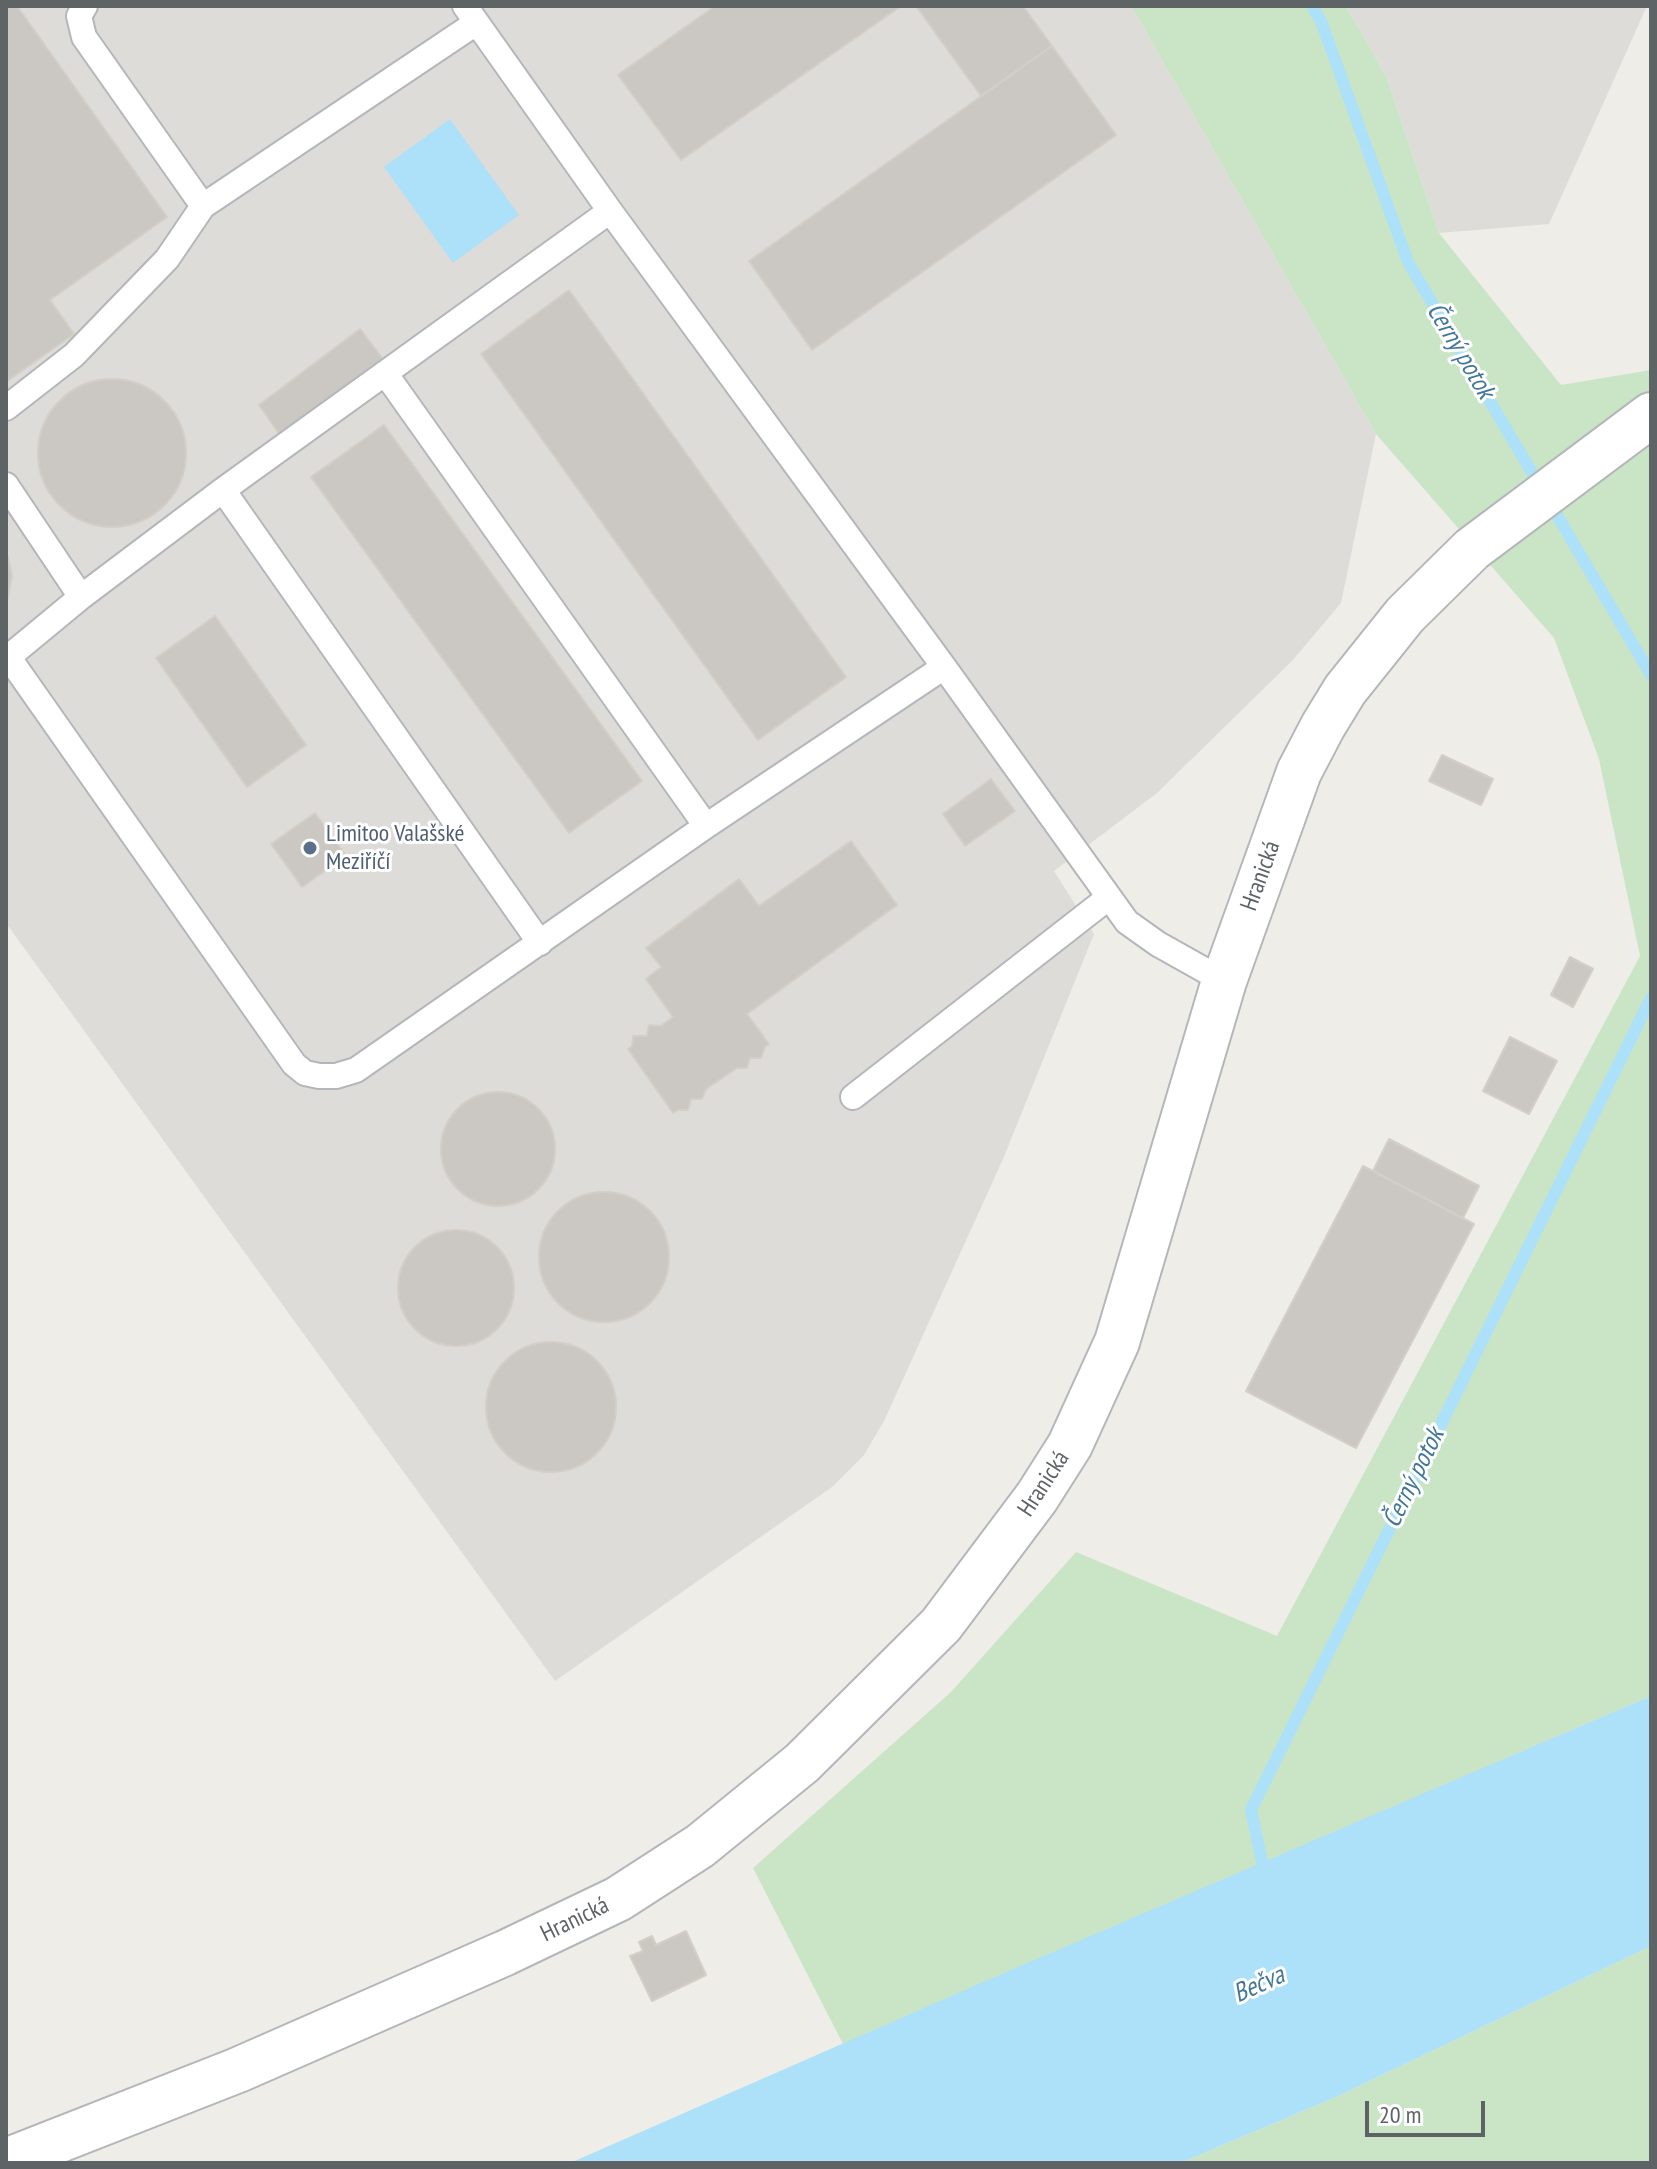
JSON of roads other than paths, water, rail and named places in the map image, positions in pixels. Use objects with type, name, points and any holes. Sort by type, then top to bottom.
[{"type":"street","name":"Hranická","points":[[6,2161],[238,2070],[505,1953],[618,1899],[658,1876],[737,1818],[802,1763],[949,1614],[1037,1497],[1070,1445],[1117,1342],[1224,981],[1299,772],[1323,726],[1345,690],[1405,615],[1472,549],[1651,415]]},
{"type":"lane","points":[[85,6],[79,16],[84,37],[203,206]]},
{"type":"lane","points":[[6,408],[74,355],[95,334],[167,259],[203,206],[470,14],[1108,898],[1127,922],[1158,944],[1224,981]]},
{"type":"lane","points":[[610,211],[223,490],[81,597],[8,658],[294,1064],[305,1073],[336,1076],[356,1070],[706,826],[944,667]]},
{"type":"lane","points":[[385,373],[706,826]]},
{"type":"lane","points":[[6,485],[81,597]]},
{"type":"lane","points":[[223,490],[540,943]]},
{"type":"lane","points":[[853,1097],[1108,898]]},
{"type":"water","points":[[450,119],[519,215],[453,263],[384,167]]},
{"type":"water","name":"Bečva","points":[[1651,1696],[1651,1946],[1336,2097],[1180,2163],[570,2163],[1004,1973]]},
{"type":"waterway","name":"Černý potok","points":[[1312,6],[1321,21],[1408,262],[1651,675]]},
{"type":"waterway","name":"Černý potok","points":[[1265,1876],[1251,1810],[1651,998]]},
{"type":"place","name":"Limitoo Valašské Meziříčí","points":[[310,848]]}]
